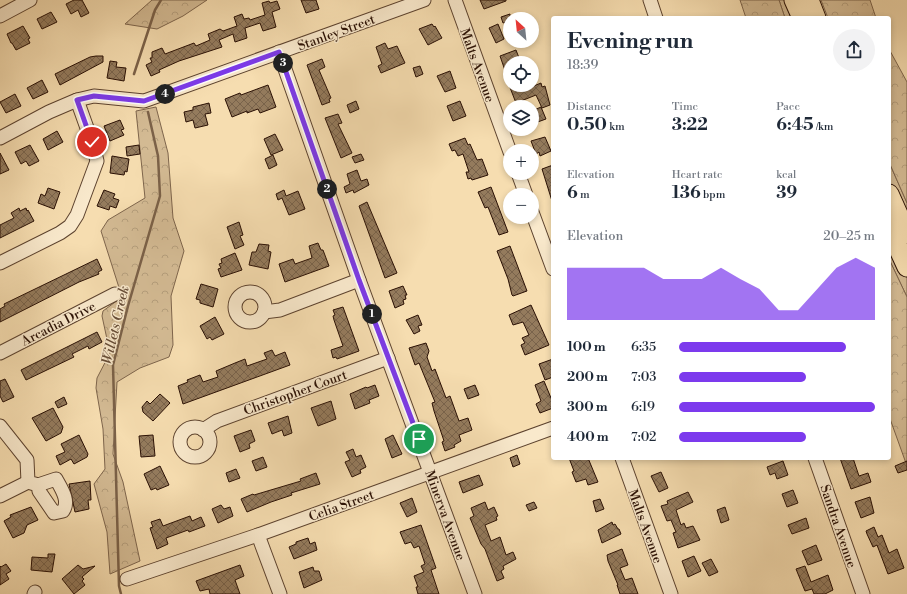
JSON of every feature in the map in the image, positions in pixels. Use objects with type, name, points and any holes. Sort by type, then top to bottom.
[{"type":"highway","points":[[794,0],[801,16]]},
{"type":"highway","points":[[809,0],[815,16]]},
{"type":"highway","points":[[891,198],[907,234]]},
{"type":"highway","points":[[891,232],[907,267]]},
{"type":"street","points":[[0,16],[30,0]]},
{"type":"street","name":"Stanley Street","points":[[0,138],[49,112],[77,100],[94,96],[144,101],[424,0]]},
{"type":"street","name":"Malts Avenue","points":[[455,0],[507,144]]},
{"type":"street","points":[[650,0],[655,16]]},
{"type":"street","name":"Minerva Avenue","points":[[279,52],[359,280],[475,594]]},
{"type":"street","points":[[0,263],[60,233],[70,226],[77,215],[96,161],[92,142],[77,100]]},
{"type":"street","points":[[536,224],[551,264]]},
{"type":"street","points":[[264,312],[280,310],[359,280]]},
{"type":"street","name":"Arcadia Drive","points":[[0,353],[116,294]]},
{"type":"street","name":"Christopher Court","points":[[203,430],[217,421],[388,358]]},
{"type":"street","points":[[0,426],[27,460],[33,483],[0,496]]},
{"type":"street","name":"Celia Street","points":[[127,579],[258,535],[551,429]]},
{"type":"street","name":"Malts Avenue","points":[[623,460],[671,594]]},
{"type":"street","name":"Sandra Avenue","points":[[816,460],[863,594]]},
{"type":"street","points":[[258,535],[280,594]]},
{"type":"green space","points":[[152,0],[207,0],[183,16],[157,29],[125,24]]},
{"type":"green space","points":[[740,0],[779,0],[784,16],[745,16]]},
{"type":"green space","points":[[779,0],[789,0],[795,16],[784,16]]},
{"type":"green space","points":[[821,0],[870,0],[875,16],[827,16]]},
{"type":"green space","points":[[891,53],[907,82],[907,203],[891,167]]},
{"type":"green space","points":[[156,107],[168,153],[173,218],[184,251],[171,296],[173,345],[169,357],[140,368],[117,382],[113,454],[123,482],[140,561],[110,574],[107,532],[94,484],[105,469],[103,429],[96,388],[97,378],[110,353],[102,316],[103,311],[122,297],[101,231],[108,220],[145,198],[136,111]]},
{"type":"green space","points":[[891,167],[907,203],[907,220],[891,184]]},
{"type":"green space","points":[[891,243],[907,278],[907,297],[891,263]]},
{"type":"green space","points":[[891,263],[907,297],[907,466],[891,422]]},
{"type":"building","points":[[74,0],[82,0],[89,13],[81,17],[78,10],[71,14],[66,4]]},
{"type":"building","points":[[301,0],[316,0],[319,9],[306,13]]},
{"type":"building","points":[[480,0],[506,0],[506,1],[484,9]]},
{"type":"building","points":[[269,1],[270,3],[277,1],[280,9],[272,12],[276,27],[263,31],[260,23],[245,28],[247,38],[235,42],[233,34],[219,40],[222,47],[179,61],[159,70],[160,72],[151,76],[146,65],[152,62],[150,58],[152,58],[152,52],[162,48],[165,54],[194,43],[196,46],[210,40],[208,34],[220,29],[223,31],[237,26],[234,17],[242,14],[244,19],[249,18],[250,20],[265,15],[262,3]]},
{"type":"building","points":[[51,12],[57,22],[42,29],[37,19]]},
{"type":"building","points":[[432,24],[434,27],[435,26],[442,38],[428,45],[419,29]]},
{"type":"building","points":[[498,24],[503,40],[496,43],[489,28]]},
{"type":"building","points":[[23,26],[30,38],[28,39],[30,43],[16,50],[7,34]]},
{"type":"building","points":[[385,43],[388,49],[397,46],[405,63],[381,73],[378,66],[382,64],[376,47]]},
{"type":"building","points":[[516,50],[518,56],[503,56],[503,65],[500,56]]},
{"type":"building","points":[[103,56],[103,62],[60,85],[55,74],[90,57]]},
{"type":"building","points":[[322,59],[325,67],[319,70],[331,98],[329,99],[330,102],[322,105],[307,65]]},
{"type":"building","points":[[110,61],[117,62],[116,67],[126,68],[124,81],[107,78]]},
{"type":"building","points":[[420,66],[423,74],[416,77],[413,68]]},
{"type":"building","points":[[450,71],[456,88],[445,92],[437,76]]},
{"type":"building","points":[[42,80],[48,92],[33,99],[27,88]]},
{"type":"building","points":[[541,83],[542,87],[545,86],[550,105],[542,108],[536,95],[524,100],[515,100],[512,92],[539,92],[539,84]]},
{"type":"building","points":[[268,85],[276,107],[260,113],[258,109],[247,113],[247,111],[232,117],[225,99]]},
{"type":"building","points":[[15,94],[21,106],[6,113],[0,102]]},
{"type":"building","points":[[356,101],[359,109],[350,113],[347,105]]},
{"type":"building","points":[[460,101],[466,116],[453,121],[447,106]]},
{"type":"building","points":[[209,103],[211,113],[205,114],[208,125],[195,128],[193,120],[186,122],[184,112],[193,110],[193,107]]},
{"type":"building","points":[[541,107],[546,119],[539,122],[539,108]]},
{"type":"building","points":[[338,114],[342,123],[338,124],[352,153],[341,158],[325,118]]},
{"type":"building","points":[[120,120],[124,129],[121,130],[124,135],[110,141],[104,126]]},
{"type":"building","points":[[57,131],[63,142],[48,150],[43,139]]},
{"type":"building","points":[[275,134],[283,150],[271,155],[264,139]]},
{"type":"building","points":[[545,137],[551,151],[540,156],[539,144],[532,144],[531,141]]},
{"type":"building","points":[[465,138],[468,145],[470,144],[477,160],[482,159],[488,175],[472,180],[471,178],[468,179],[466,172],[469,172],[463,154],[458,156],[455,150],[452,151],[449,144]]},
{"type":"building","points":[[30,145],[39,161],[29,166],[26,161],[21,164],[15,152]]},
{"type":"building","points":[[139,145],[140,154],[127,156],[126,147]]},
{"type":"building","points":[[0,153],[9,170],[0,174]]},
{"type":"building","points":[[361,154],[364,160],[355,163],[352,157]]},
{"type":"building","points":[[273,155],[277,165],[269,169],[265,159]]},
{"type":"building","points":[[112,156],[129,159],[127,172],[125,171],[124,175],[110,173]]},
{"type":"building","points":[[551,166],[551,198],[542,169]]},
{"type":"building","points":[[357,170],[361,181],[367,179],[369,185],[354,193],[353,190],[346,193],[344,187],[350,184],[347,174]]},
{"type":"building","points":[[491,187],[503,219],[503,224],[505,224],[508,232],[499,235],[488,207],[485,208],[478,192]]},
{"type":"building","points":[[48,188],[60,192],[54,209],[38,203],[41,194],[45,196]]},
{"type":"building","points":[[104,190],[115,194],[113,198],[119,200],[116,208],[110,206],[109,210],[97,206]]},
{"type":"building","points":[[284,190],[286,196],[298,191],[305,209],[289,215],[282,198],[278,200],[276,194]]},
{"type":"building","points":[[367,202],[397,273],[385,278],[359,206]]},
{"type":"building","points":[[19,208],[20,211],[26,208],[34,221],[0,238],[0,225],[14,218],[11,213]]},
{"type":"building","points":[[239,222],[243,235],[240,236],[244,245],[235,249],[227,227]]},
{"type":"building","points":[[318,243],[321,250],[323,250],[329,266],[285,282],[279,264],[293,259],[295,264],[312,258],[309,246]]},
{"type":"building","points":[[259,244],[269,245],[268,251],[271,252],[268,269],[249,265],[252,252],[256,252]]},
{"type":"building","points":[[510,246],[527,291],[513,296],[497,251]]},
{"type":"building","points":[[235,253],[242,270],[221,277],[218,269],[221,268],[219,264],[222,263],[221,259]]},
{"type":"building","points":[[97,259],[102,270],[98,272],[99,274],[79,282],[0,322],[0,309],[5,306],[4,304]]},
{"type":"building","points":[[201,284],[218,289],[213,307],[200,303],[200,300],[196,299]]},
{"type":"building","points":[[403,286],[407,295],[405,295],[406,299],[403,300],[404,304],[395,308],[389,291]]},
{"type":"building","points":[[531,305],[549,345],[525,355],[521,345],[525,343],[522,338],[529,335],[523,322],[513,325],[509,315]]},
{"type":"building","points":[[343,307],[359,351],[337,359],[336,357],[333,358],[331,350],[343,346],[334,320],[333,316],[335,315],[333,310]]},
{"type":"building","points":[[418,315],[422,325],[418,326],[420,331],[414,334],[406,320]]},
{"type":"building","points":[[215,317],[224,334],[212,340],[210,337],[207,339],[200,326]]},
{"type":"building","points":[[97,332],[102,342],[89,349],[88,346],[72,354],[74,357],[26,380],[21,370]]},
{"type":"building","points":[[426,343],[429,351],[427,357],[432,371],[435,369],[446,398],[450,396],[459,421],[468,418],[472,430],[459,435],[461,441],[454,445],[455,447],[445,451],[442,442],[444,441],[432,403],[435,402],[419,363],[415,365],[409,348]]},
{"type":"building","points":[[272,350],[275,356],[285,352],[290,365],[183,404],[178,386],[188,382],[187,380],[200,375],[203,382],[218,377],[216,371],[245,359],[247,366],[267,359],[264,353]]},
{"type":"building","points":[[551,360],[551,378],[545,380],[539,364]]},
{"type":"building","points":[[5,379],[14,397],[3,402],[0,396],[0,381]]},
{"type":"building","points":[[544,381],[551,398],[551,409],[540,413],[536,404],[541,401],[535,385]]},
{"type":"building","points":[[375,385],[379,396],[369,400],[370,403],[355,409],[350,394]]},
{"type":"building","points":[[475,385],[479,395],[468,399],[464,389]]},
{"type":"building","points":[[160,394],[170,403],[153,421],[143,412],[142,407],[147,401],[150,404]]},
{"type":"building","points":[[64,397],[67,404],[58,408],[55,402]]},
{"type":"building","points":[[331,401],[336,419],[318,426],[311,408]]},
{"type":"building","points":[[53,408],[63,427],[61,433],[46,441],[32,418]]},
{"type":"building","points":[[288,416],[292,433],[284,436],[282,430],[272,434],[268,423]]},
{"type":"building","points":[[251,430],[255,441],[249,444],[250,448],[240,452],[234,436]]},
{"type":"building","points":[[79,435],[88,454],[87,457],[74,464],[71,459],[60,465],[56,456],[65,452],[61,444]]},
{"type":"building","points":[[153,435],[155,456],[141,457],[139,436]]},
{"type":"building","points":[[393,435],[402,454],[392,458],[385,439]]},
{"type":"building","points":[[353,449],[356,457],[361,455],[366,467],[360,470],[361,473],[352,477],[345,462],[350,460],[346,452]]},
{"type":"building","points":[[517,455],[520,464],[513,467],[510,458]]},
{"type":"building","points":[[263,457],[267,467],[256,471],[252,461]]},
{"type":"building","points":[[570,460],[589,460],[598,482],[588,485],[586,479],[576,482],[572,472],[574,471]]},
{"type":"building","points":[[841,460],[854,460],[859,476],[868,473],[871,482],[851,489]]},
{"type":"building","points":[[783,461],[788,475],[777,479],[775,473],[770,475],[767,467]]},
{"type":"building","points":[[907,461],[907,470],[898,473],[895,466]]},
{"type":"building","points":[[160,466],[169,485],[157,490],[156,488],[151,490],[144,474]]},
{"type":"building","points":[[236,469],[240,478],[229,482],[226,473]]},
{"type":"building","points":[[661,472],[668,488],[659,492],[651,476]]},
{"type":"building","points":[[316,473],[320,484],[291,493],[292,495],[247,512],[241,499],[253,494],[254,495],[301,481],[300,479]]},
{"type":"building","points":[[479,475],[483,485],[463,493],[459,482]]},
{"type":"building","points":[[90,481],[91,500],[88,500],[89,509],[75,512],[69,484]]},
{"type":"building","points":[[793,490],[798,503],[787,507],[782,494]]},
{"type":"building","points":[[688,492],[693,502],[676,510],[681,525],[684,523],[686,528],[693,526],[700,540],[678,548],[673,533],[676,532],[671,520],[667,521],[661,506],[668,504],[667,501]]},
{"type":"building","points":[[870,497],[874,513],[861,518],[855,502]]},
{"type":"building","points":[[412,498],[417,512],[407,517],[400,503]]},
{"type":"building","points":[[600,499],[604,509],[596,512],[593,501]]},
{"type":"building","points":[[485,502],[488,510],[494,507],[498,516],[496,517],[497,520],[485,525],[491,541],[500,537],[506,555],[513,552],[516,559],[503,566],[504,569],[501,571],[504,578],[497,581],[485,549],[481,544],[470,518],[474,516],[471,508]]},
{"type":"building","points":[[534,502],[537,508],[529,511],[526,505]]},
{"type":"building","points":[[221,505],[224,509],[230,507],[233,516],[218,523],[212,509]]},
{"type":"building","points":[[31,507],[38,520],[27,525],[24,533],[13,538],[4,521],[11,517],[10,515]]},
{"type":"building","points":[[725,507],[729,520],[721,523],[717,510]]},
{"type":"building","points":[[190,516],[192,521],[201,517],[205,526],[166,538],[168,544],[157,549],[150,528],[153,527],[151,522],[160,519],[163,526]]},
{"type":"building","points":[[806,518],[809,528],[792,534],[788,525]]},
{"type":"building","points":[[612,522],[613,525],[615,524],[619,529],[621,534],[602,543],[598,530]]},
{"type":"building","points":[[421,525],[436,568],[431,570],[439,594],[418,594],[416,587],[418,587],[414,576],[424,572],[421,566],[425,564],[419,546],[414,548],[411,542],[405,544],[400,532]]},
{"type":"building","points":[[874,527],[878,537],[882,535],[889,553],[897,549],[904,568],[888,574],[877,545],[873,547],[866,531]]},
{"type":"building","points":[[308,538],[310,544],[315,542],[317,550],[294,559],[289,547],[296,544],[296,542]]},
{"type":"building","points":[[816,545],[822,560],[808,565],[802,551]]},
{"type":"building","points":[[622,549],[628,565],[620,568],[625,580],[632,578],[638,594],[620,594],[608,561],[607,555]]},
{"type":"building","points":[[48,554],[55,554],[52,572],[31,570],[32,557],[48,558]]},
{"type":"building","points":[[694,556],[701,571],[688,577],[682,561]]},
{"type":"building","points":[[711,559],[718,572],[709,576],[702,563]]},
{"type":"building","points":[[6,564],[11,571],[6,574],[9,579],[0,585],[0,566],[1,567]]},
{"type":"building","points":[[78,565],[83,569],[95,566],[82,577],[84,579],[82,581],[85,585],[74,594],[62,579]]},
{"type":"building","points":[[240,565],[244,576],[235,580],[240,594],[210,594],[209,589],[200,591],[196,581]]},
{"type":"building","points":[[805,566],[811,582],[828,575],[833,590],[825,594],[814,594],[812,589],[805,591],[796,569]]},
{"type":"building","points":[[313,567],[314,571],[319,571],[322,580],[304,588],[299,572]]},
{"type":"waterway","name":"Willets Creek","points":[[134,74],[155,10],[161,0]]},
{"type":"waterway","name":"Willets Creek","points":[[121,594],[119,586],[113,365],[128,306],[160,196],[158,156],[148,112]]},
{"type":"route","points":[[92,142],[77,100],[94,96],[110,96],[144,101],[279,52],[359,280],[419,439]]}]
